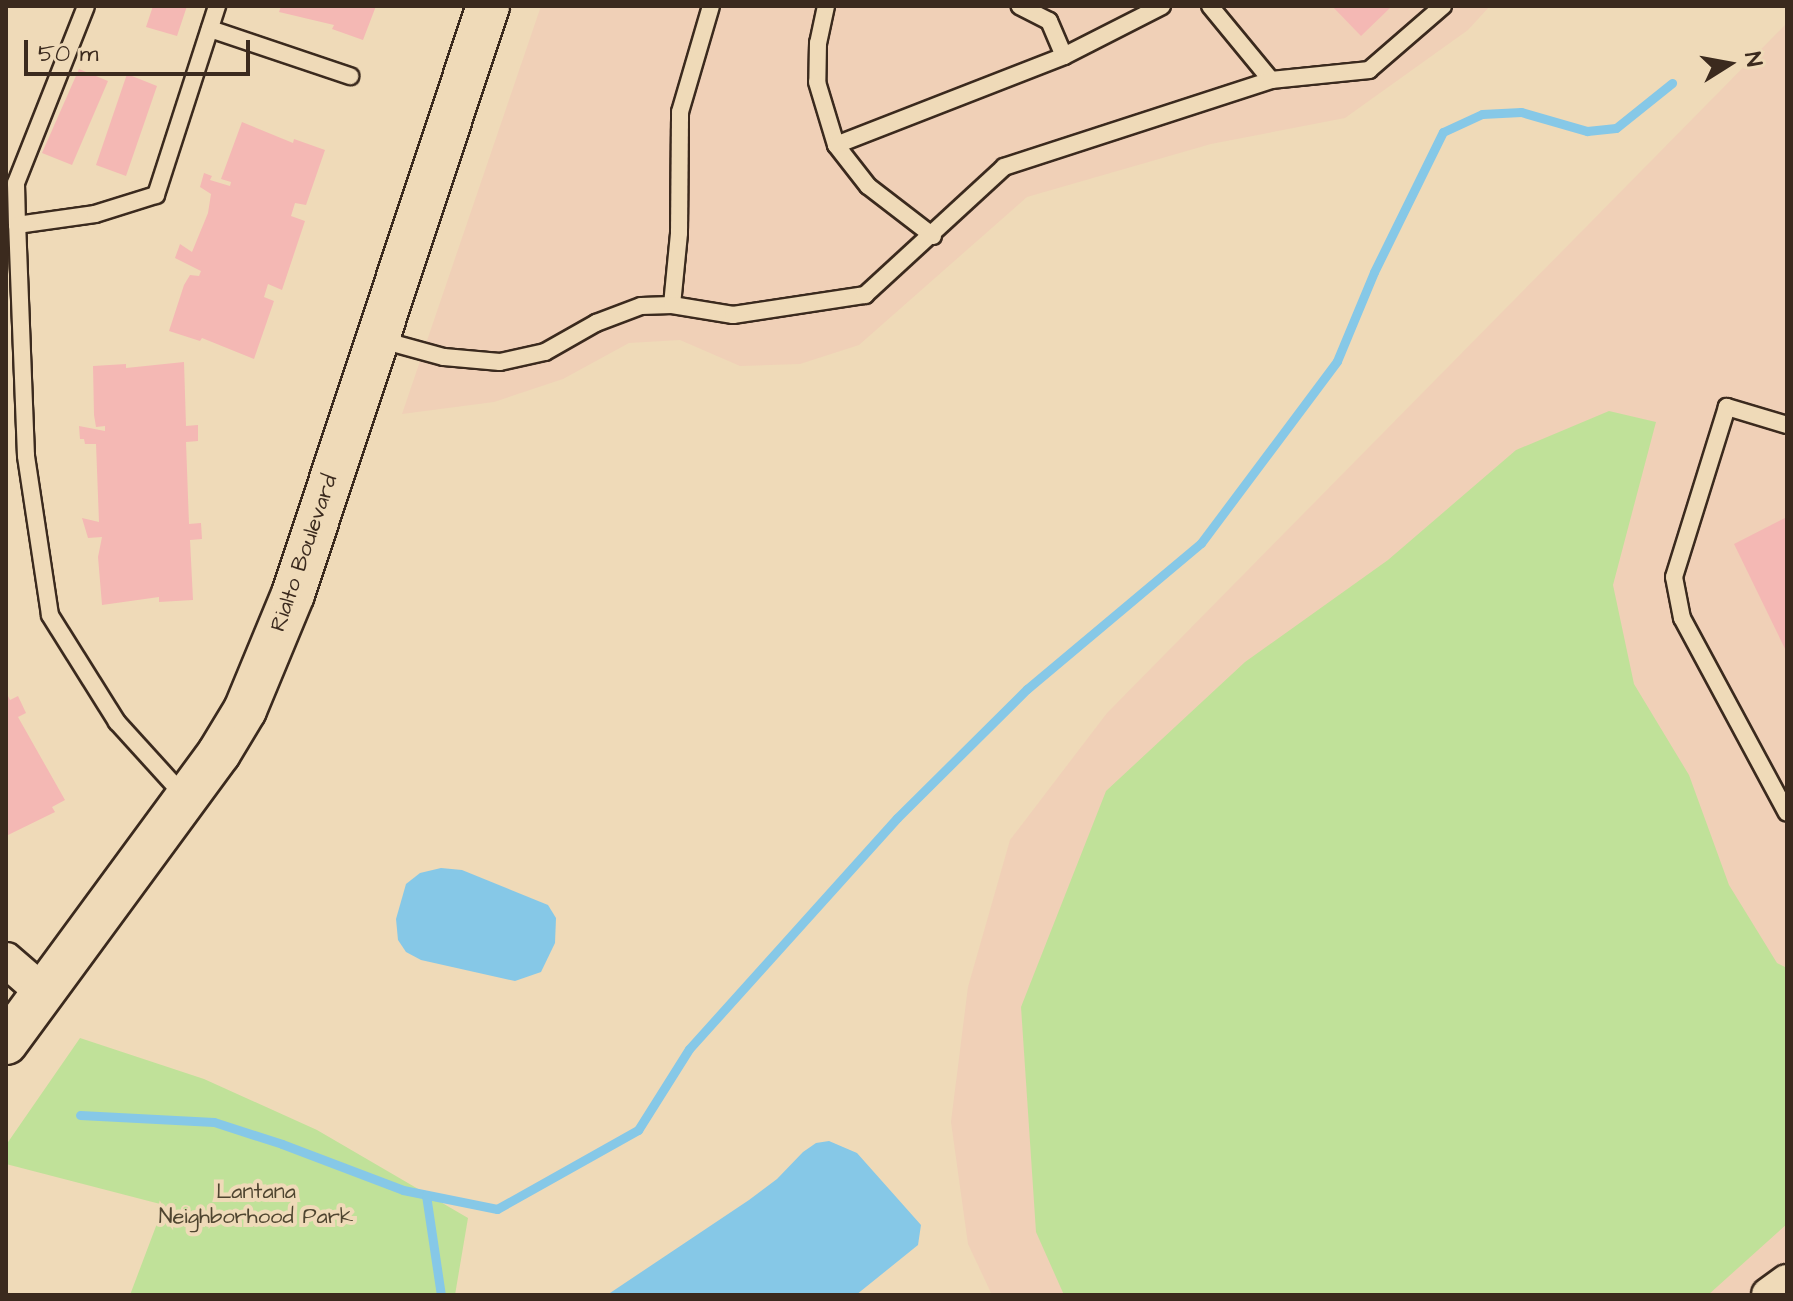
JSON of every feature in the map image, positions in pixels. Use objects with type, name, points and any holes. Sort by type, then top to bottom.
[{"type":"street","name":"Rialto Boulevard","points":[[6,1043],[186,798],[245,710],[293,594],[488,6]]},
{"type":"street","points":[[6,960],[43,992]]},
{"type":"street","points":[[1769,1295],[1787,1282]]},
{"type":"lane","points":[[86,6],[16,183],[17,225],[12,278],[26,456],[50,615],[117,722],[186,798]]},
{"type":"lane","points":[[17,225],[95,214],[156,195],[217,6]]},
{"type":"lane","points":[[672,305],[679,233],[680,112],[711,6]]},
{"type":"lane","points":[[826,6],[818,43],[817,82],[836,145],[868,186],[933,236]]},
{"type":"lane","points":[[1020,6],[1049,21],[1064,56]]},
{"type":"lane","points":[[836,145],[1064,56],[1162,6]]},
{"type":"lane","points":[[1210,6],[1271,80]]},
{"type":"lane","points":[[376,339],[444,357],[500,362],[545,352],[619,313],[641,306],[672,305],[733,315],[865,295],[933,236],[1004,167],[1271,80],[1369,70],[1443,6]]},
{"type":"lane","points":[[210,29],[350,76]]},
{"type":"lane","points":[[1787,425],[1727,407],[1674,577],[1682,618],[1787,813]]},
{"type":"shaded area","points":[[541,6],[1490,6],[1468,30],[1345,118],[1211,144],[1027,197],[859,345],[800,364],[740,366],[680,340],[629,343],[563,379],[494,402],[402,414]]},
{"type":"shaded area","points":[[1787,23],[1787,1295],[992,1295],[968,1244],[951,1122],[968,987],[1010,840],[1107,713]]},
{"type":"green space","points":[[1609,411],[1656,422],[1613,585],[1634,684],[1689,775],[1729,885],[1777,963],[1787,968],[1787,1224],[1708,1295],[1064,1295],[1036,1232],[1021,1007],[1106,791],[1245,662],[1388,560],[1516,450]]},
{"type":"green space","name":"Lantana Neighborhood Park","points":[[80,1038],[204,1079],[317,1130],[468,1218],[455,1295],[130,1295],[164,1205],[6,1164],[6,1145]]},
{"type":"water","points":[[441,868],[462,870],[548,905],[556,918],[555,943],[541,972],[515,981],[421,960],[406,952],[398,940],[396,919],[406,884],[420,873]]},
{"type":"water","points":[[829,1141],[857,1153],[921,1225],[918,1245],[856,1295],[607,1295],[749,1200],[777,1179],[803,1152],[816,1143]]},
{"type":"building","points":[[153,6],[187,6],[177,36],[146,27]]},
{"type":"building","points":[[281,6],[376,6],[363,40],[332,29],[334,25],[279,12]]},
{"type":"building","points":[[1332,6],[1392,6],[1361,36]]},
{"type":"building","points":[[79,69],[108,81],[72,165],[42,153]]},
{"type":"building","points":[[127,74],[157,86],[126,176],[96,165]]},
{"type":"building","points":[[242,122],[293,143],[294,139],[325,150],[306,205],[295,203],[291,216],[305,221],[282,290],[268,284],[264,297],[274,301],[254,359],[202,338],[200,341],[169,331],[184,285],[190,275],[199,276],[201,271],[175,258],[180,244],[192,252],[208,213],[211,194],[200,187],[204,173],[212,176],[210,180],[230,186],[231,182],[221,179]]},
{"type":"building","points":[[184,362],[186,426],[198,425],[198,441],[186,442],[189,524],[201,523],[202,539],[190,540],[193,600],[159,602],[159,597],[102,605],[98,557],[102,537],[88,538],[82,518],[99,522],[96,444],[85,444],[84,439],[80,439],[79,426],[105,431],[105,426],[96,427],[93,366],[126,364],[126,368]]},
{"type":"building","points":[[1787,517],[1787,653],[1734,544]]},
{"type":"building","points":[[6,692],[10,700],[18,696],[26,713],[18,717],[65,800],[52,807],[55,812],[6,836]]},
{"type":"waterway","points":[[80,1115],[214,1122],[403,1190],[497,1209],[638,1130],[689,1049],[897,818],[1027,689],[1201,543],[1337,361],[1374,272],[1443,132],[1482,114],[1521,112],[1587,131],[1616,128],[1672,83]]},
{"type":"waterway","points":[[426,1195],[441,1295]]}]
